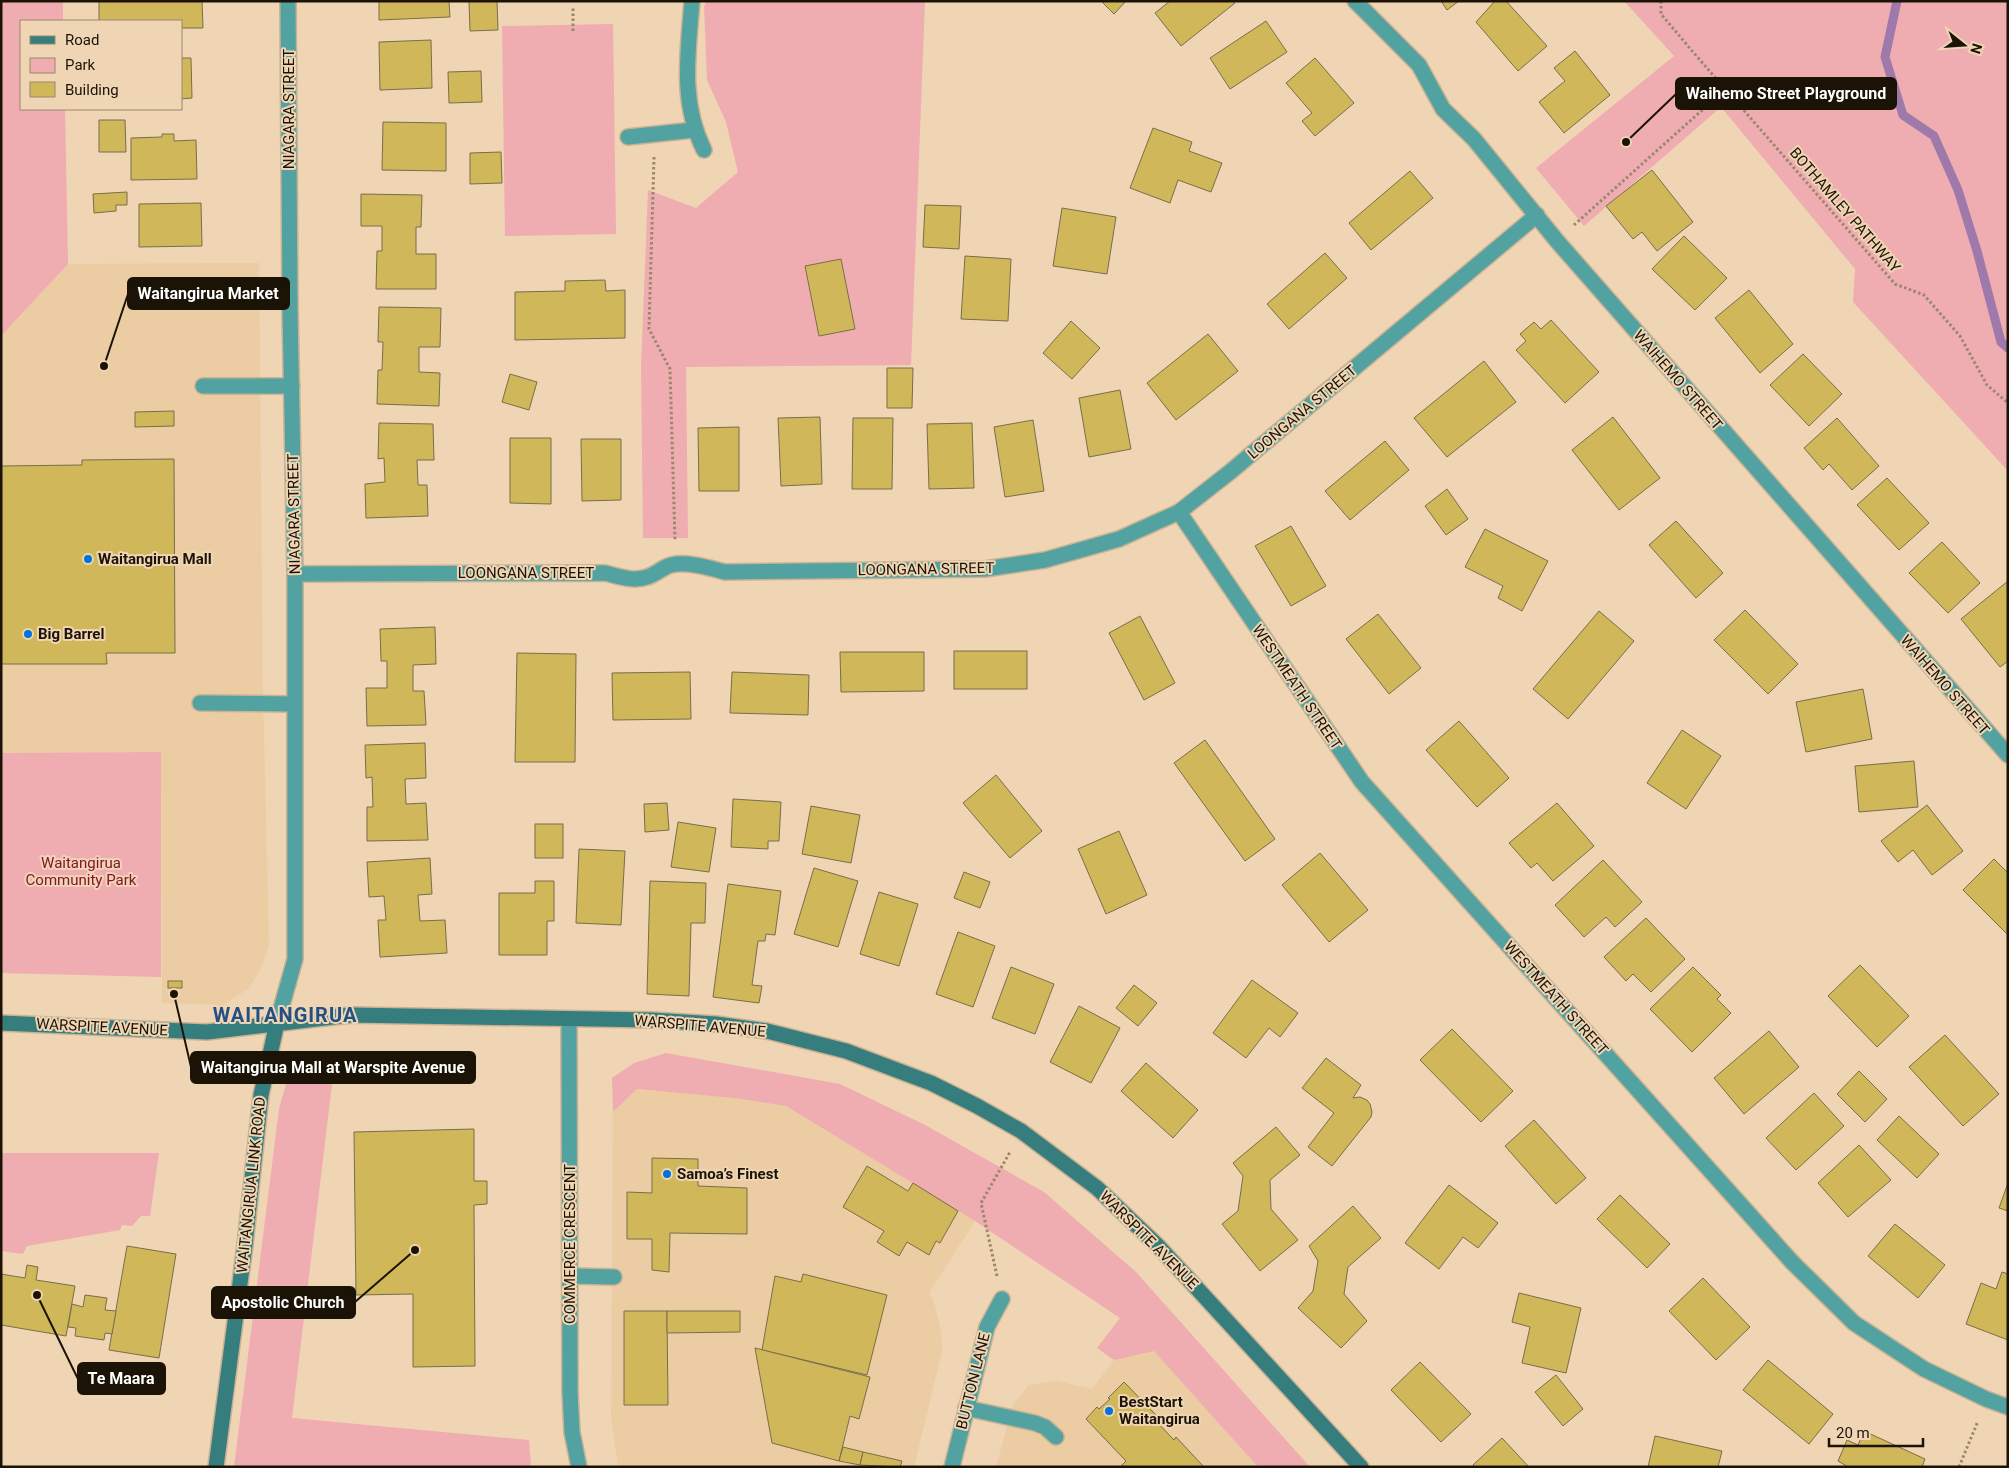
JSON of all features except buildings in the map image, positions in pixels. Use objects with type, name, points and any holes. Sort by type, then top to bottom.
[{"type":"main road","name":"WARSPITE AVENUE","points":[[1,1023],[207,1032],[350,1015],[652,1020],[716,1024],[767,1031],[808,1040],[864,1057],[931,1083],[977,1106],[1021,1131],[1097,1188],[1128,1215],[1159,1247],[1361,1467]]},
{"type":"main road","name":"WAITANGIRUA LINK ROAD","points":[[216,1467],[245,1245],[261,1095],[277,1023]]},
{"type":"street","name":"NIAGARA STREET","points":[[277,1023],[295,959],[295,574],[288,1]]},
{"type":"street","points":[[692,1],[686,75],[694,130],[704,150]]},
{"type":"street","name":"WAIHEMO STREET","points":[[1355,1],[1419,65],[1443,109],[1474,139],[1557,241],[2008,755]]},
{"type":"street","points":[[628,137],[694,130]]},
{"type":"street","name":"LOONGANA STREET","points":[[295,574],[605,572],[623,578],[646,578],[671,565],[692,565],[726,572],[985,569],[1045,560],[1119,539],[1179,512],[1238,466],[1536,215]]},
{"type":"street","points":[[203,386],[292,386]]},
{"type":"street","name":"WESTMEATH STREET","points":[[1179,512],[1362,782],[1792,1262],[1854,1323],[1924,1369],[1986,1399],[2008,1406]]},
{"type":"street","points":[[200,703],[294,704]]},
{"type":"street","name":"COMMERCE CRESCENT","points":[[569,1020],[570,1392],[572,1432],[579,1467]]},
{"type":"street","points":[[571,1276],[614,1277]]},
{"type":"street","name":"BUTTON LANE","points":[[952,1467],[987,1327],[1002,1299]]},
{"type":"street","points":[[966,1408],[1035,1423],[1045,1427],[1056,1437]]},
{"type":"path","name":"BOTHAMLEY PATHWAY","points":[[1660,1],[1661,14],[1895,284],[1924,295],[1960,336],[1987,385],[2008,403]]},
{"type":"path","points":[[573,6],[573,31]]},
{"type":"path","points":[[1557,241],[1692,118],[1727,90]]},
{"type":"path","points":[[655,134],[649,329],[670,369],[676,565]]},
{"type":"path","points":[[1002,1299],[981,1203],[1021,1131]]},
{"type":"path","points":[[1959,1467],[1986,1399]]},
{"type":"shaded area","points":[[259,263],[263,695],[269,946],[261,968],[249,988],[223,1005],[162,1003],[161,752],[1,753],[1,336],[68,264]]},
{"type":"shaded area","points":[[637,1089],[734,1098],[786,1106],[975,1221],[929,1293],[935,1305],[941,1331],[942,1351],[914,1467],[618,1467],[611,1417],[613,1112]]},
{"type":"shaded area","name":"BestStart Waitangirua","points":[[1154,1350],[1258,1467],[996,1467],[1013,1405],[1029,1385],[1057,1381],[1092,1389],[1114,1360]]},
{"type":"green space","points":[[1,1],[63,1],[63,20],[20,20],[20,110],[65,110],[68,264],[1,336]]},
{"type":"green space","points":[[707,1],[925,1],[911,365],[686,367],[688,538],[643,538],[641,366],[648,190],[696,208],[738,172],[726,122],[707,80],[704,6]]},
{"type":"green space","points":[[1624,1],[2008,1],[2008,471],[1853,302],[1855,269],[1721,107],[1584,226],[1536,168],[1674,56]]},
{"type":"green space","points":[[613,24],[616,234],[505,236],[502,26]]},
{"type":"green space","name":"Waitangirua Community Park","points":[[161,752],[161,977],[1,973],[1,753]]},
{"type":"green space","points":[[666,1053],[840,1084],[925,1125],[1044,1192],[1136,1272],[1310,1467],[1258,1467],[1154,1351],[1114,1360],[1097,1348],[1120,1318],[975,1221],[786,1106],[734,1098],[637,1089],[613,1112],[612,1078],[634,1063]]},
{"type":"green space","points":[[307,1058],[335,1059],[292,1418],[529,1440],[531,1467],[234,1467],[279,1109],[287,1080]]},
{"type":"green space","points":[[1,1153],[159,1153],[150,1216],[141,1216],[132,1226],[122,1225],[120,1230],[27,1246],[23,1254],[1,1251]]},
{"type":"waterway","points":[[1897,1],[1885,57],[1903,115],[1934,136],[1958,190],[1977,251],[2001,342],[2008,348]]},
{"type":"place","name":"Waihemo Street Playground","points":[[1626,142]]},
{"type":"place","name":"Waitangirua Market","points":[[104,366]]},
{"type":"place","name":"Waitangirua Mall","points":[[88,559]]},
{"type":"place","name":"Big Barrel","points":[[28,634]]},
{"type":"place","name":"Waitangirua Mall at Warspite Avenue","points":[[174,994]]},
{"type":"place","name":"Samoa’s Finest","points":[[667,1174]]},
{"type":"place","name":"Apostolic Church","points":[[415,1250]]},
{"type":"place","name":"Te Maara","points":[[37,1295]]},
{"type":"place","name":"BestStart Waitangirua","points":[[1109,1411]]},
{"type":"district","name":"WAITANGIRUA","points":[[285,1015]]}]
